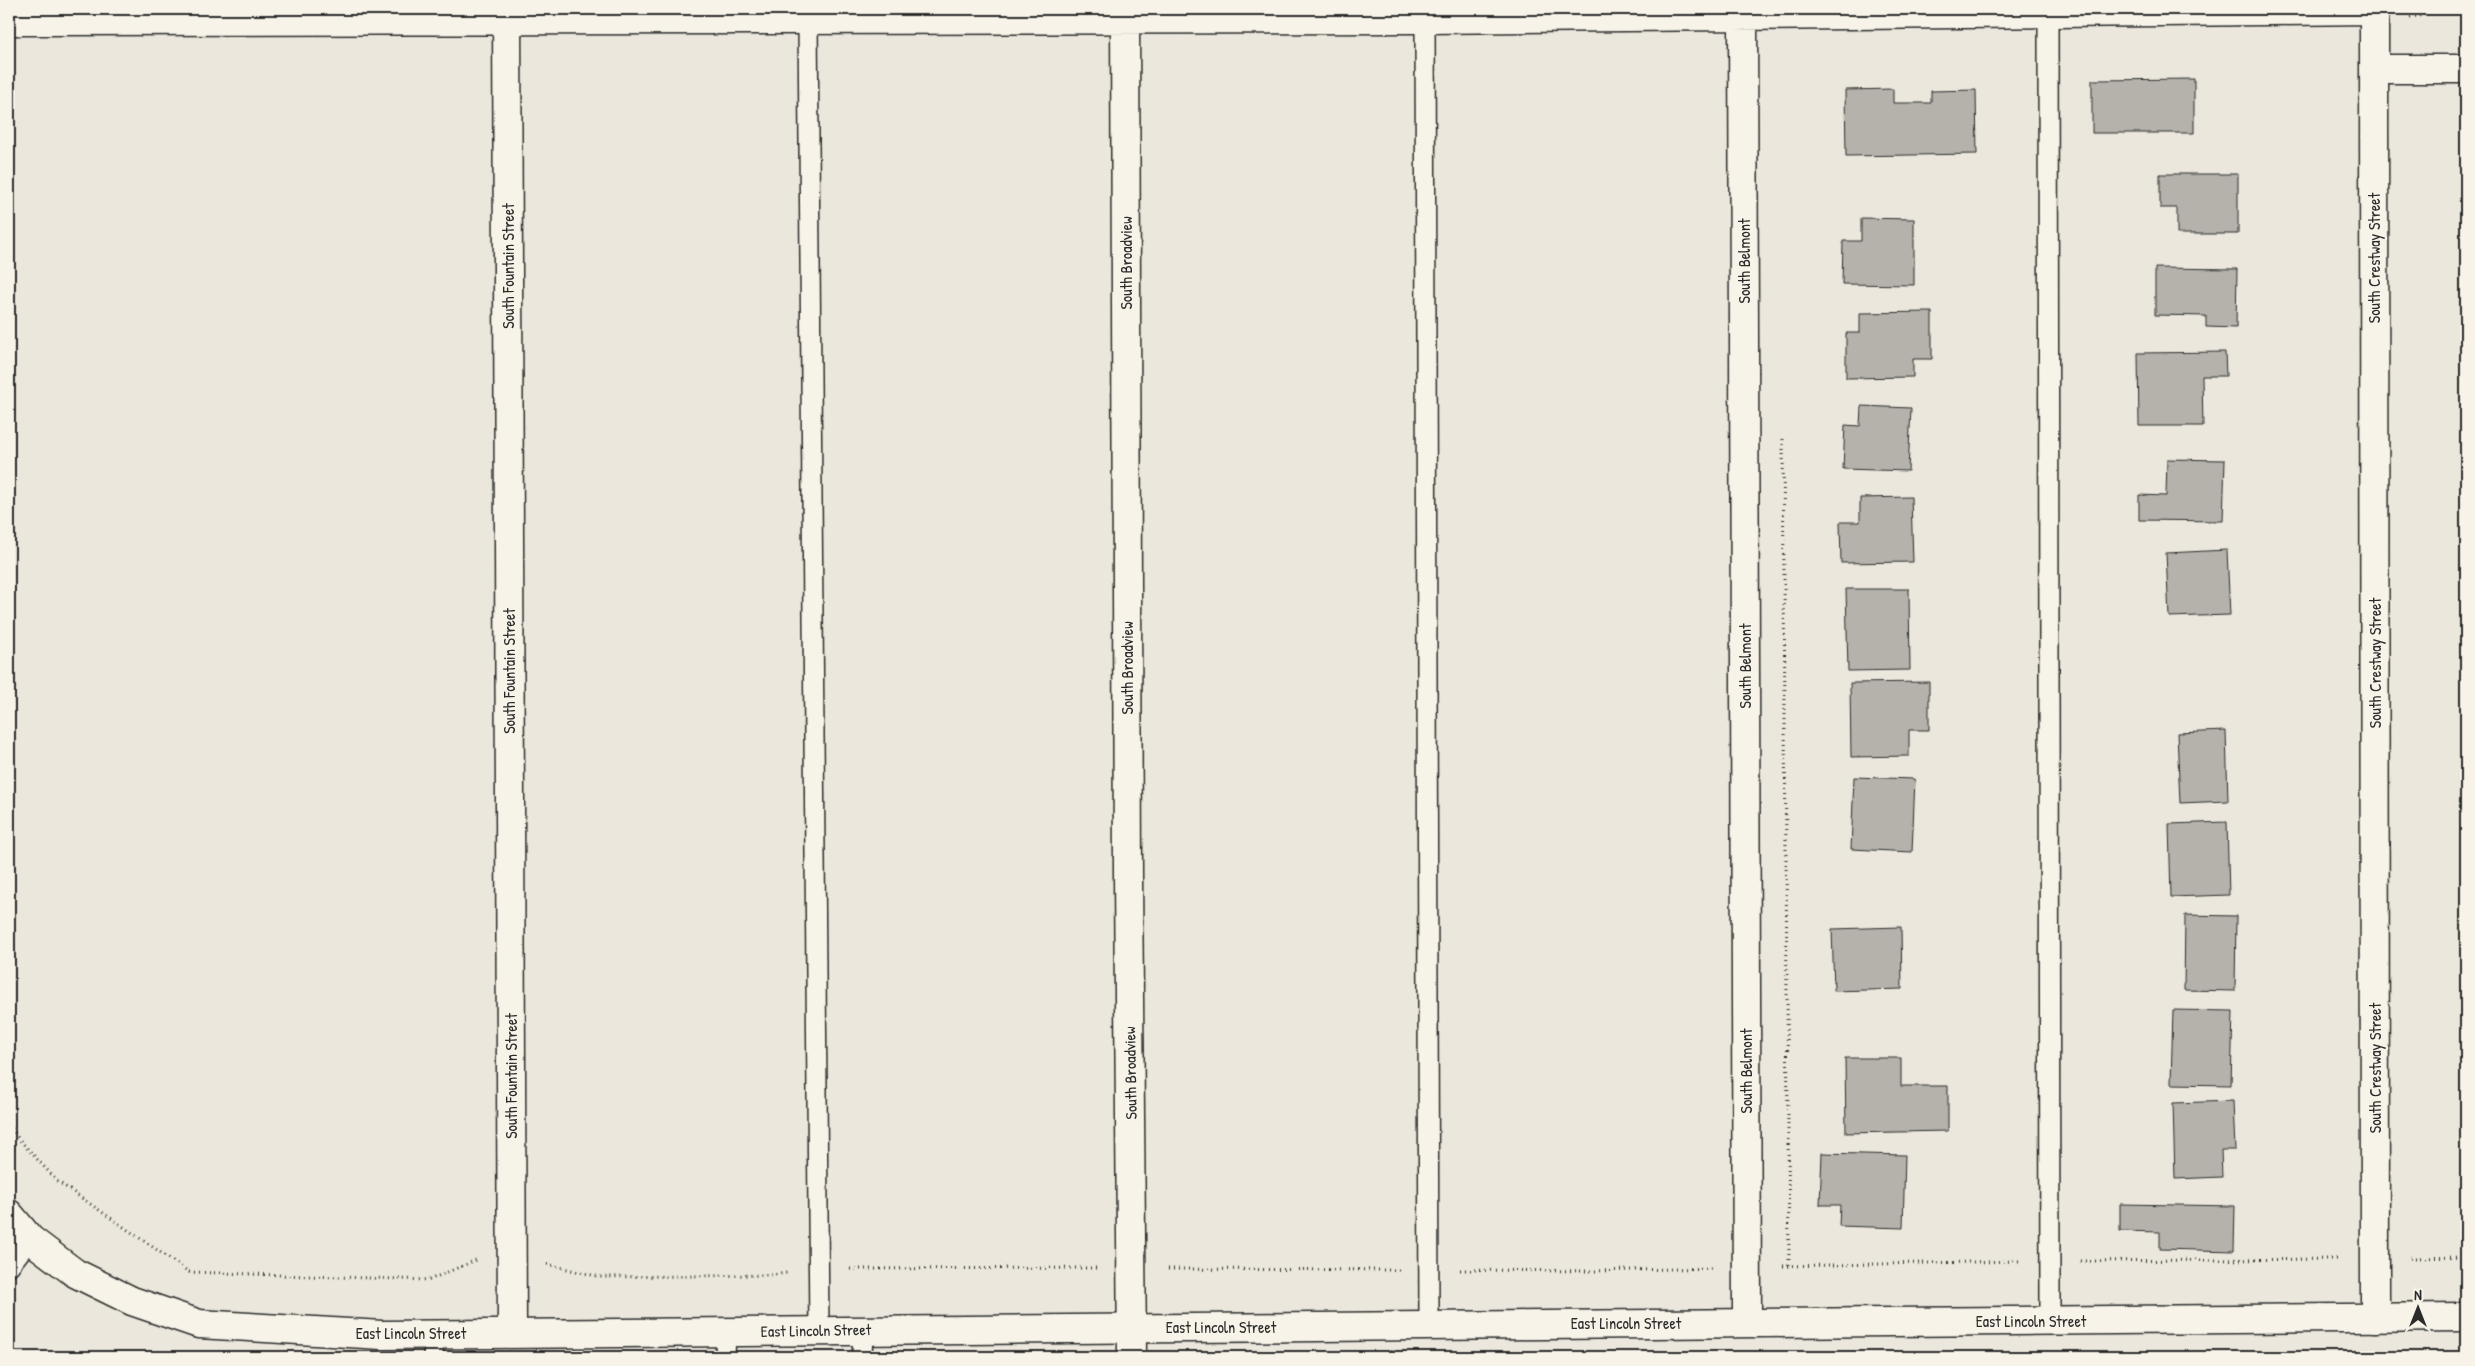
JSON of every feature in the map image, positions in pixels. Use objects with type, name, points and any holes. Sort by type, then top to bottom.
[{"type":"street","points":[[9,21],[507,15],[808,21],[1125,14],[1425,19],[1743,13],[2374,9]]},
{"type":"street","name":"South Crestway Street","points":[[2374,9],[2375,1318]]},
{"type":"street","name":"South Belmont","points":[[1743,13],[1747,1322]]},
{"type":"street","name":"South Broadview","points":[[1125,14],[1132,1357]]},
{"type":"street","name":"South Fountain Street","points":[[507,15],[512,1333]]},
{"type":"street","points":[[2374,68],[2466,69]]},
{"type":"street","name":"East Lincoln Street","points":[[9,1214],[30,1238],[75,1273],[132,1301],[199,1324],[382,1335],[433,1346],[512,1333],[725,1344],[819,1331],[863,1330],[2466,1317]]},
{"type":"lane","points":[[2048,11],[2050,1320]]},
{"type":"lane","points":[[1425,19],[1429,1325]]},
{"type":"lane","points":[[808,21],[819,1331]]},
{"type":"lane","points":[[9,1266],[30,1238]]},
{"type":"lane","points":[[862,1357],[863,1330]]},
{"type":"path","points":[[1783,430],[1789,1266]]},
{"type":"path","points":[[9,1124],[18,1138],[57,1181],[189,1272],[429,1280],[479,1259],[548,1264],[600,1277],[770,1275],[819,1269],[1131,1268],[1594,1271],[2050,1261],[2466,1257]]},
{"type":"building","points":[[2194,79],[2194,133],[2092,133],[2092,80]]},
{"type":"building","points":[[1893,89],[1893,103],[1931,103],[1931,91],[1976,90],[1977,154],[1846,156],[1845,90]]},
{"type":"building","points":[[2160,174],[2238,174],[2238,234],[2177,234],[2177,208],[2160,208]]},
{"type":"building","points":[[1861,218],[1914,219],[1914,285],[1842,284],[1843,241],[1861,241]]},
{"type":"building","points":[[2155,268],[2237,269],[2236,328],[2206,327],[2206,316],[2155,315]]},
{"type":"building","points":[[1932,312],[1932,359],[1913,359],[1913,377],[1846,378],[1846,333],[1860,333],[1860,313]]},
{"type":"building","points":[[2225,352],[2226,376],[2202,376],[2203,426],[2139,426],[2138,353]]},
{"type":"building","points":[[1861,406],[1911,408],[1908,471],[1843,469],[1845,425],[1860,426]]},
{"type":"building","points":[[2167,459],[2225,460],[2223,521],[2139,520],[2139,495],[2166,496]]},
{"type":"building","points":[[1911,497],[1913,562],[1841,563],[1840,522],[1860,522],[1860,498]]},
{"type":"building","points":[[2227,550],[2230,615],[2169,617],[2166,553]]},
{"type":"building","points":[[1846,589],[1909,589],[1910,670],[1848,671]]},
{"type":"building","points":[[1929,682],[1929,730],[1909,730],[1909,756],[1851,757],[1850,683]]},
{"type":"building","points":[[2226,731],[2228,801],[2180,803],[2177,733]]},
{"type":"building","points":[[1854,777],[1915,779],[1912,852],[1851,849]]},
{"type":"building","points":[[2227,822],[2229,895],[2171,897],[2169,824]]},
{"type":"building","points":[[2185,915],[2236,916],[2235,991],[2184,990]]},
{"type":"building","points":[[1901,927],[1902,989],[1834,991],[1832,929]]},
{"type":"building","points":[[2462,930],[2466,930],[2466,1014]]},
{"type":"building","points":[[2173,1010],[2233,1011],[2231,1085],[2171,1084]]},
{"type":"building","points":[[1845,1058],[1901,1058],[1901,1086],[1948,1086],[1948,1131],[1846,1133]]},
{"type":"building","points":[[2233,1101],[2235,1150],[2221,1150],[2222,1177],[2175,1179],[2173,1103]]},
{"type":"building","points":[[1822,1153],[1905,1155],[1903,1228],[1839,1226],[1840,1205],[1820,1205]]},
{"type":"building","points":[[2120,1204],[2235,1206],[2234,1251],[2160,1249],[2160,1232],[2120,1231]]}]
